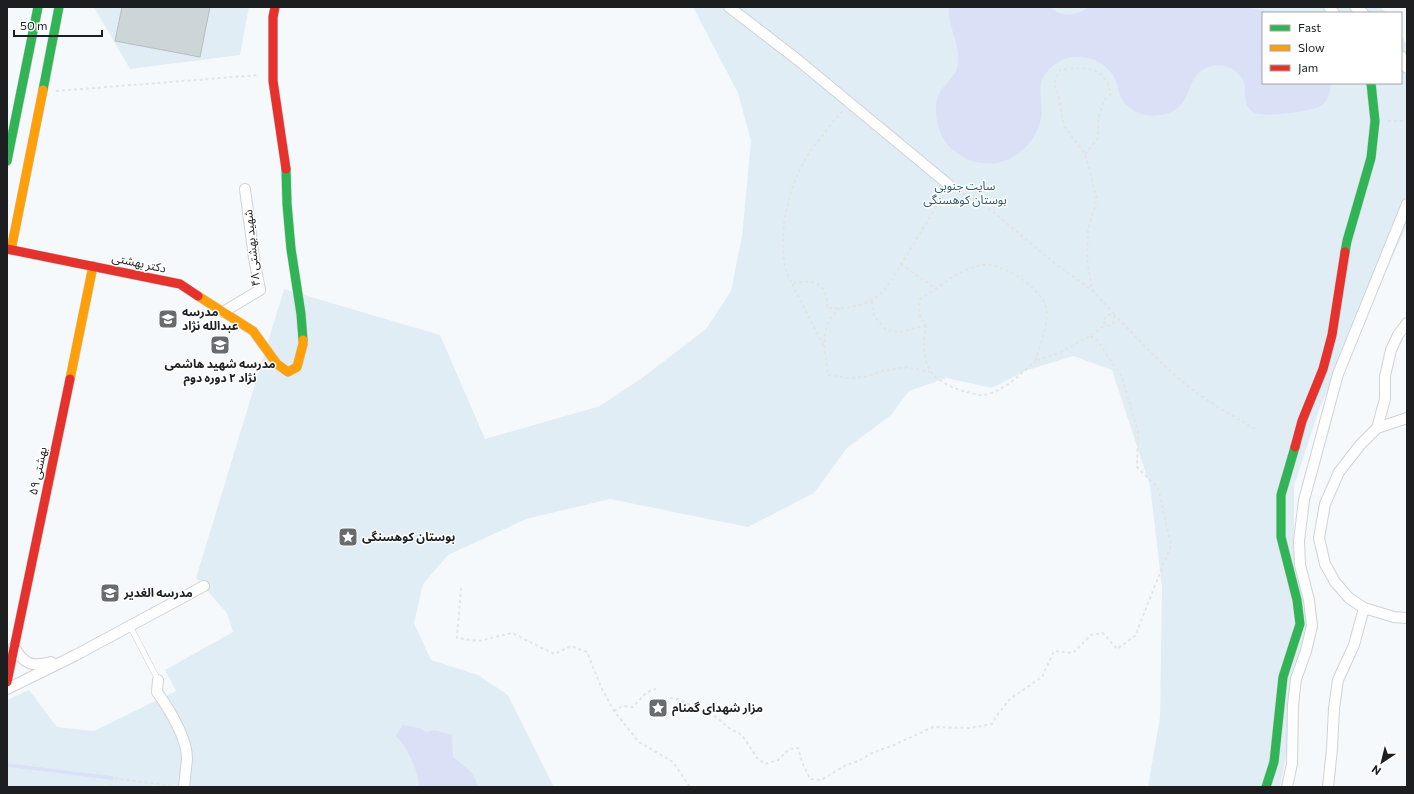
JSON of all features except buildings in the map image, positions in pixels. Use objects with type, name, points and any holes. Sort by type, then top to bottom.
[{"type":"street","points":[[7,161],[38,7]]},
{"type":"street","points":[[9,249],[43,92],[59,7]]},
{"type":"street","points":[[272,74],[273,17],[275,7]]},
{"type":"street","points":[[730,7],[849,102],[949,185]]},
{"type":"street","points":[[1402,58],[1407,68]]},
{"type":"street","name":"دکتر بهشتی","points":[[9,249],[180,284],[254,331],[277,364],[288,372],[297,367],[303,344],[302,314],[291,249],[286,204],[288,175],[272,74]]},
{"type":"street","points":[[1266,787],[1274,762],[1283,677],[1300,624],[1297,600],[1281,537],[1281,495],[1302,421],[1323,369],[1332,335],[1347,241],[1371,158],[1375,121],[1371,84]]},
{"type":"street","name":"شهید بهشتی ۴۸","points":[[223,312],[260,290],[254,258],[245,189]]},
{"type":"street","points":[[1287,787],[1292,764],[1293,706],[1296,680],[1306,651],[1312,626],[1309,600],[1300,565],[1299,541],[1304,500],[1338,374],[1407,204]]},
{"type":"street","name":"بهشتی ۵۹","points":[[7,682],[93,266]]},
{"type":"street","points":[[1377,428],[1385,400],[1385,376],[1391,350],[1398,335],[1407,323]]},
{"type":"street","points":[[1407,418],[1377,428],[1360,445],[1339,472],[1325,504],[1319,538],[1325,564],[1335,582],[1349,598],[1364,608],[1394,617],[1407,618]]},
{"type":"street","points":[[7,689],[76,655],[204,586]]},
{"type":"street","points":[[1328,787],[1334,708],[1338,680],[1354,645],[1364,608]]},
{"type":"street","points":[[14,647],[24,660],[31,664],[39,665],[76,655]]},
{"type":"street","points":[[158,680],[157,692],[183,738],[187,758],[184,787]]},
{"type":"lane","points":[[130,626],[158,680]]},
{"type":"path","points":[[1084,154],[1098,138],[1098,119],[1104,100],[1111,94],[1105,78],[1093,70],[1078,68],[1060,70],[1054,83],[1060,98],[1064,126],[1084,154],[1097,199],[1088,230],[1087,259],[1092,290]]},
{"type":"path","points":[[43,92],[272,74]]},
{"type":"path","points":[[825,348],[786,271],[783,254],[785,215],[797,176],[808,156],[849,102]]},
{"type":"path","points":[[1375,121],[1407,121]]},
{"type":"path","points":[[792,284],[804,281],[820,286],[826,291],[828,299],[827,308],[840,308],[864,304],[872,301],[880,295],[901,264],[949,185],[992,211],[1058,266],[1092,290],[1150,351],[1189,387],[1226,412],[1257,430]]},
{"type":"path","points":[[901,264],[936,289]]},
{"type":"path","points":[[930,372],[923,340],[926,325],[919,316],[920,299],[956,274],[972,267],[989,264],[1005,269],[1024,281],[1037,292],[1045,304],[1045,325],[1035,361]]},
{"type":"path","points":[[872,301],[874,316],[886,330],[901,332],[926,325]]},
{"type":"path","points":[[840,308],[830,318],[824,332],[828,375],[848,378],[865,377],[882,371],[906,367],[930,372],[945,383],[960,390],[984,395],[1005,387],[1035,361],[1059,353],[1090,336],[1105,325],[1111,326],[1114,322],[1114,314]]},
{"type":"path","points":[[1105,325],[1103,320],[1108,315],[1114,314]]},
{"type":"path","points":[[670,698],[678,699],[718,718],[727,727],[742,735],[758,759],[766,764],[778,760],[789,750],[798,748],[802,762],[810,779],[821,780],[846,765],[934,727],[970,728],[992,724],[997,715],[1010,699],[1042,677],[1054,652],[1073,653],[1091,634],[1103,633],[1117,649],[1135,636],[1171,546],[1158,488],[1137,467],[1138,432],[1122,377],[1096,339],[1090,336]]},
{"type":"path","points":[[461,588],[457,638],[478,641],[512,633],[554,654],[571,646],[587,652],[601,687],[614,712],[639,742],[673,762],[690,787]]},
{"type":"path","points":[[614,712],[622,706],[633,707],[646,692],[656,690]]},
{"type":"path","points":[[110,787],[112,778],[180,787]]},
{"type":"green space","points":[[94,7],[249,7],[240,55],[130,69]]},
{"type":"green space","name":"سایت جنوبی بوستان کوهسنگی","points":[[693,7],[1380,7],[1386,12],[1262,12],[1262,84],[1402,84],[1402,37],[1407,45],[1407,226],[1320,407],[1294,486],[1294,552],[1310,624],[1291,678],[1287,751],[1280,787],[1148,787],[1160,717],[1162,587],[1150,486],[1112,370],[1073,356],[1025,371],[992,388],[946,378],[909,391],[891,415],[847,448],[814,493],[748,527],[610,499],[526,519],[448,555],[423,584],[414,623],[431,660],[478,675],[508,695],[554,787],[7,787],[7,700],[29,690],[57,727],[94,731],[176,691],[165,670],[233,632],[227,613],[196,578],[284,289],[440,335],[485,439],[600,406],[642,378],[706,329],[731,291],[742,236],[751,141],[738,93]]},
{"type":"water","points":[[949,7],[1049,7],[1059,13],[1064,14],[1079,13],[1089,7],[1244,7],[1269,12],[1262,12],[1262,84],[1330,84],[1330,92],[1324,103],[1317,108],[1299,112],[1258,114],[1253,112],[1247,106],[1244,82],[1237,72],[1226,67],[1214,66],[1208,67],[1197,74],[1187,96],[1180,106],[1168,113],[1152,116],[1136,112],[1124,102],[1112,74],[1101,63],[1086,57],[1070,57],[1052,66],[1042,79],[1041,118],[1035,134],[1025,148],[1012,158],[996,163],[970,161],[950,147],[945,141],[936,116],[937,99],[940,92],[954,75],[957,67],[957,47],[949,14]]},
{"type":"water","points":[[402,725],[419,728],[426,732],[435,730],[452,735],[453,757],[472,773],[479,787],[419,787],[417,773],[412,760],[405,747],[396,736]]},
{"type":"waterway","points":[[7,765],[112,778]]},
{"type":"traffic: fast","points":[[7,161],[38,7]]},
{"type":"traffic: fast","points":[[43,90],[59,7]]},
{"type":"traffic: fast","points":[[1345,252],[1371,158],[1375,121],[1371,84]]},
{"type":"traffic: fast","points":[[286,169],[291,249],[301,314],[303,340]]},
{"type":"traffic: fast","points":[[1266,787],[1274,762],[1283,677],[1300,624],[1297,600],[1281,537],[1281,495],[1295,447]]},
{"type":"traffic: slow","points":[[11,250],[43,90]]},
{"type":"traffic: slow","points":[[70,379],[93,266]]},
{"type":"traffic: slow","points":[[198,296],[253,331],[277,364],[288,372],[297,367],[303,340]]},
{"type":"traffic: jam","points":[[275,7],[273,17],[273,81],[286,169]]},
{"type":"traffic: jam","points":[[7,249],[180,284],[198,296]]},
{"type":"traffic: jam","points":[[1295,447],[1302,421],[1323,369],[1332,335],[1345,252]]},
{"type":"traffic: jam","points":[[7,682],[70,379]]},
{"type":"place","name":"مدرسه عبدالله نژاد","points":[[168,319]]},
{"type":"place","name":"مدرسه شهید هاشمی نژاد ۲ دوره دوم","points":[[220,345]]},
{"type":"place","name":"بوستان کوهسنگی","points":[[348,537]]},
{"type":"place","name":"مدرسه الغدیر","points":[[110,593]]},
{"type":"place","name":"مزار شهدای گمنام","points":[[658,708]]}]
